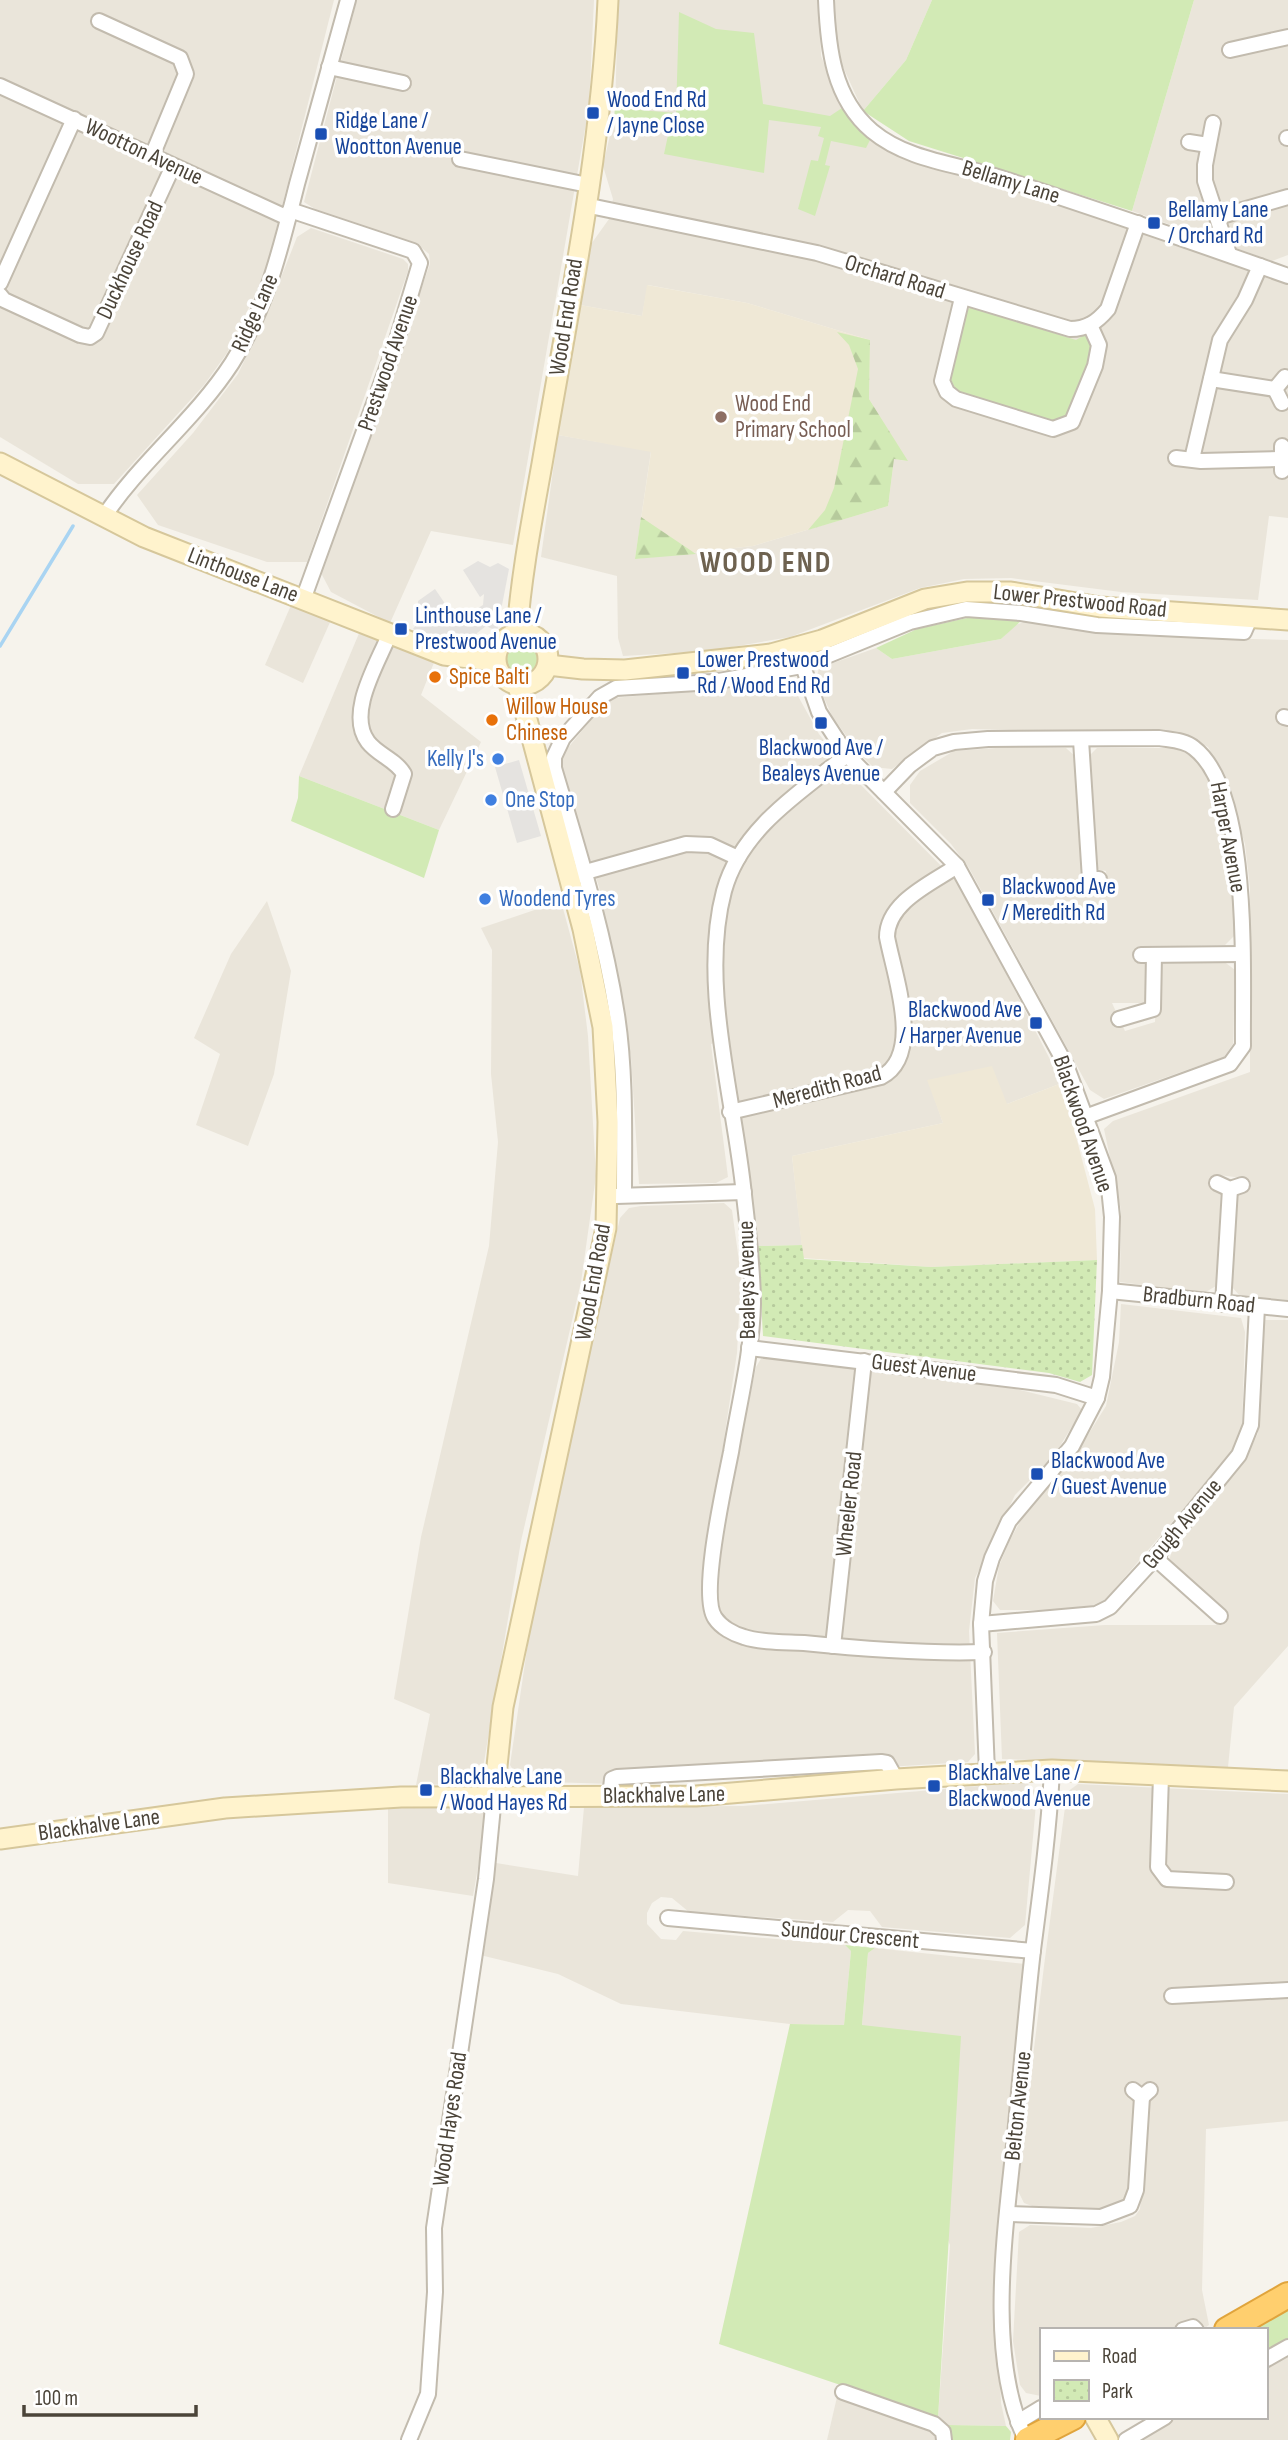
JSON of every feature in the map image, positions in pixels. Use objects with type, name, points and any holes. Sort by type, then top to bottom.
[{"type":"highway","points":[[1230,2328],[1288,2295]]},
{"type":"highway","points":[[1024,2434],[1067,2419]]},
{"type":"street","name":"Ridge Lane","points":[[103,518],[116,497],[203,403],[232,362],[265,296],[280,255],[348,0]]},
{"type":"street","name":"Wood End Road","points":[[517,633],[525,561],[587,195],[606,55],[608,0]]},
{"type":"street","name":"Bellamy Lane","points":[[827,0],[828,47],[842,94],[873,131],[910,153],[995,176],[1288,276]]},
{"type":"street","points":[[99,21],[180,58],[185,66],[186,74],[152,156]]},
{"type":"street","points":[[1230,50],[1288,37]]},
{"type":"street","points":[[329,67],[403,83]]},
{"type":"street","name":"Wootton Avenue","points":[[0,86],[173,166],[289,214]]},
{"type":"street","points":[[0,282],[74,120]]},
{"type":"street","points":[[1213,123],[1205,181],[1229,254]]},
{"type":"street","points":[[1189,142],[1208,145]]},
{"type":"street","name":"Orchard Road","points":[[460,159],[587,195],[817,253],[1070,329],[1090,325]]},
{"type":"street","name":"Duckhouse Road","points":[[0,295],[4,300],[80,335],[90,337],[96,333],[173,166]]},
{"type":"street","points":[[1218,217],[1288,197]]},
{"type":"street","name":"Prestwood Avenue","points":[[289,214],[413,251],[420,263],[396,343],[304,597]]},
{"type":"street","points":[[961,298],[942,380],[947,392],[956,399],[1054,429],[1072,422],[1095,366],[1099,345],[1090,325],[1108,309],[1138,223]]},
{"type":"street","points":[[1192,459],[1220,340],[1245,300],[1260,266]]},
{"type":"street","points":[[1275,389],[1285,377]]},
{"type":"street","points":[[1211,379],[1275,389]]},
{"type":"street","points":[[1275,389],[1282,402]]},
{"type":"street","points":[[1176,458],[1281,459]]},
{"type":"street","name":"Linthouse Lane","points":[[0,463],[103,518],[185,553],[304,597],[389,635],[444,655],[495,661]]},
{"type":"street","name":"Lower Prestwood Road","points":[[548,664],[583,669],[625,670],[799,657],[903,607],[967,592],[1011,592],[1100,607],[1288,620]]},
{"type":"street","points":[[517,633],[527,633],[540,640],[548,654],[548,664],[538,680],[517,686],[500,674],[495,661],[500,645],[517,633]]},
{"type":"street","points":[[389,635],[361,706],[360,721],[369,742],[404,774],[393,809]]},
{"type":"street","points":[[738,858],[710,845],[686,844],[576,875],[554,757],[563,738],[600,697],[626,686],[713,682],[799,657]]},
{"type":"street","name":"Blackwood Avenue","points":[[799,657],[819,712],[847,755],[957,866],[1066,1065],[1108,1178],[1112,1217],[1110,1291],[1107,1338],[1097,1398],[1072,1446],[1026,1498],[1003,1532],[985,1581],[981,1624],[986,1772]]},
{"type":"street","name":"Wood End Road","points":[[494,1796],[503,1706],[615,1196],[603,1027],[576,875],[517,686]]},
{"type":"street","name":"Harper Avenue","points":[[884,792],[910,765],[933,748],[954,742],[988,739],[1159,738],[1194,747],[1215,770],[1241,877],[1243,1046],[1230,1063],[1085,1117]]},
{"type":"street","points":[[1081,740],[1090,878],[1099,879]]},
{"type":"street","name":"Bealeys Avenue","points":[[847,755],[773,814],[738,858],[724,889],[714,949],[730,1112],[744,1192],[753,1303],[749,1348],[715,1541],[709,1609],[724,1627],[745,1638],[833,1646],[984,1652]]},
{"type":"street","name":"Meredith Road","points":[[730,1112],[881,1077],[895,1066],[903,1051],[905,1032],[887,937],[890,920],[900,906],[957,866]]},
{"type":"street","points":[[1119,1019],[1153,1009],[1147,955],[1242,954]]},
{"type":"street","points":[[1223,1304],[1230,1186]]},
{"type":"street","points":[[615,1196],[744,1192]]},
{"type":"street","name":"Bradburn Road","points":[[1110,1291],[1288,1309]]},
{"type":"street","name":"Gough Avenue","points":[[981,1624],[1097,1614],[1110,1607],[1155,1558],[1239,1455],[1251,1425],[1257,1307]]},
{"type":"street","name":"Guest Avenue","points":[[749,1348],[1056,1385],[1097,1398]]},
{"type":"street","name":"Wheeler Road","points":[[833,1646],[864,1361]]},
{"type":"street","points":[[1155,1558],[1220,1616]]},
{"type":"street","name":"Blackhalve Lane","points":[[0,1839],[150,1817],[273,1804],[401,1797],[710,1795],[986,1772],[1052,1770],[1288,1781]]},
{"type":"street","name":"Belton Avenue","points":[[1024,2434],[1010,2395],[1003,2324],[1007,2214],[1033,1951],[1048,1838],[1052,1770]]},
{"type":"street","points":[[1161,1776],[1158,1867],[1167,1879],[1226,1882]]},
{"type":"street","name":"Wood Hayes Road","points":[[409,2440],[428,2394],[435,2292],[434,2228],[486,1879],[494,1796]]},
{"type":"street","name":"Sundour Crescent","points":[[667,1918],[1033,1951]]},
{"type":"street","points":[[1172,1996],[1288,1990]]},
{"type":"street","points":[[1007,2214],[1091,2217],[1115,2213],[1130,2206],[1136,2190],[1141,2092]]},
{"type":"street","points":[[1267,2359],[1288,2347]]},
{"type":"street","points":[[843,2392],[934,2424],[943,2432],[944,2440]]},
{"type":"street","points":[[1024,2434],[1040,2410]]},
{"type":"street","points":[[1096,2419],[1108,2440]]},
{"type":"street","points":[[1126,2440],[1162,2419]]},
{"type":"shaded area","points":[[0,0],[334,0],[265,274],[227,353],[204,385],[114,484],[78,484],[0,437]]},
{"type":"shaded area","points":[[357,0],[594,0],[589,106],[513,545],[431,531],[390,623],[331,592],[320,571],[430,264],[429,254],[417,244],[318,211],[304,202]]},
{"type":"shaded area","points":[[618,0],[819,0],[821,56],[842,108],[870,140],[911,159],[1128,225],[1288,283],[1288,518],[1269,516],[1258,600],[1121,592],[1011,578],[964,579],[920,588],[790,637],[709,651],[623,656],[618,638],[617,576],[541,557],[558,435],[651,451],[635,559],[753,546],[888,506],[894,459],[907,461],[869,399],[870,340],[747,303],[648,285],[642,316],[580,305],[589,247],[609,219],[613,199],[603,166],[615,113]]},
{"type":"shaded area","points":[[834,0],[932,0],[906,60],[863,111],[834,47]]},
{"type":"shaded area","points":[[1194,0],[1288,0],[1288,255],[1272,261],[1132,211]]},
{"type":"shaded area","points":[[311,228],[403,259],[408,264],[408,271],[307,562],[267,562],[158,525],[137,495],[193,433],[238,374],[267,313],[297,237]]},
{"type":"shaded area","name":"Wood End Primary School","points":[[647,285],[747,303],[870,340],[869,399],[908,461],[894,459],[888,506],[753,546],[635,559],[651,452],[558,435],[580,305],[642,316]]},
{"type":"shaded area","points":[[478,561],[490,567],[498,563],[509,569],[497,631],[486,626],[477,633],[476,639],[466,639],[461,646],[413,629],[421,619],[418,614],[418,601],[435,589],[457,621],[483,605],[484,594],[480,597],[463,570]]},
{"type":"shaded area","points":[[292,603],[331,620],[303,683],[265,665]]},
{"type":"shaded area","points":[[1030,620],[1134,636],[1288,640],[1288,1300],[1241,1297],[1231,1286],[1237,1194],[1249,1187],[1242,1178],[1219,1175],[1209,1184],[1221,1191],[1216,1286],[1204,1293],[1120,1282],[1121,1210],[1104,1129],[1113,1121],[1250,1072],[1250,888],[1245,844],[1222,771],[1208,747],[1185,735],[972,729],[942,733],[892,769],[873,767],[857,751],[832,716],[816,680],[819,668],[876,648],[892,659],[1001,639],[1015,625]]},
{"type":"shaded area","points":[[360,631],[435,660],[421,695],[481,742],[439,830],[299,776]]},
{"type":"shaded area","points":[[781,683],[793,687],[819,734],[852,776],[962,887],[1062,1083],[1007,1104],[928,1080],[943,1123],[792,1156],[802,1245],[758,1246],[728,1039],[711,1044],[728,1177],[716,1183],[639,1184],[631,1058],[599,887],[559,765],[567,749],[604,704],[613,698]]},
{"type":"shaded area","points":[[1010,747],[1066,748],[1078,759],[1086,893],[1107,893],[1106,871],[1095,869],[1088,757],[1097,748],[1181,748],[1201,762],[1212,779],[1235,878],[1236,934],[1225,945],[1139,947],[1137,960],[1148,961],[1148,1003],[1112,1003],[1125,1031],[1155,1022],[1158,960],[1222,960],[1235,970],[1233,1044],[1224,1057],[1104,1099],[1090,1090],[969,868],[951,844],[910,803],[910,785],[920,771],[954,751]]},
{"type":"shaded area","points":[[519,760],[541,836],[517,843],[495,767]]},
{"type":"shaded area","points":[[267,901],[291,971],[274,1074],[248,1146],[196,1125],[220,1054],[194,1038],[231,954]]},
{"type":"shaded area","points":[[561,901],[580,971],[588,1036],[596,1176],[581,1282],[521,1541],[482,1774],[469,1784],[416,1785],[430,1714],[394,1699],[421,1537],[489,1246],[498,1142],[491,1074],[492,950],[481,928]]},
{"type":"shaded area","points":[[992,1066],[1007,1104],[1062,1083],[1095,1209],[1097,1260],[931,1267],[803,1258],[792,1156],[943,1123],[927,1080]]},
{"type":"shaded area","points":[[724,1203],[732,1210],[741,1276],[737,1353],[718,1479],[732,1481],[756,1367],[762,1357],[1016,1389],[1077,1404],[1082,1410],[1054,1456],[1015,1495],[975,1578],[969,1631],[975,1754],[968,1762],[611,1784],[520,1781],[510,1765],[535,1595],[620,1218],[629,1208],[641,1206]]},
{"type":"shaded area","points":[[1121,1304],[1241,1318],[1245,1332],[1242,1427],[1236,1448],[1106,1599],[1083,1610],[1000,1610],[993,1601],[999,1566],[1009,1542],[1023,1516],[1081,1446],[1106,1406],[1119,1342]]},
{"type":"shaded area","points":[[1264,1320],[1288,1320],[1288,1646],[1234,1707],[1228,1767],[1002,1759],[997,1633],[1105,1625],[1219,1625],[1226,1616],[1169,1561],[1173,1546],[1247,1456],[1258,1433]]},
{"type":"shaded area","points":[[1026,1782],[1037,1793],[1025,1925],[1010,1938],[882,1927],[870,1911],[848,1910],[833,1922],[689,1912],[672,1898],[661,1897],[652,1903],[647,1913],[647,1924],[661,1939],[676,1940],[683,1931],[845,1945],[851,1951],[844,2025],[790,2024],[621,2004],[558,1974],[480,1955],[496,1863],[578,1876],[584,1807],[743,1806]]},
{"type":"shaded area","points":[[1078,1784],[1288,1794],[1288,2121],[1206,2129],[1202,2290],[1209,2325],[1206,2327],[1192,2320],[1178,2328],[1040,2328],[1040,2396],[1026,2393],[1020,2385],[1013,2341],[1019,2232],[1030,2225],[1091,2228],[1121,2222],[1135,2216],[1140,2209],[1148,2098],[1145,2088],[1133,2085],[1136,2099],[1130,2184],[1123,2204],[1108,2209],[1035,2207],[1024,2203],[1017,2189],[1067,1792]]},
{"type":"shaded area","points":[[489,1804],[473,1896],[388,1883],[388,1805]]},
{"type":"shaded area","points":[[875,1948],[1025,1964],[1007,2126],[1000,2221],[997,2301],[1001,2403],[1006,2426],[948,2425],[938,2418],[950,2245],[862,2025],[868,1953]]},
{"type":"shaded area","points":[[1288,2356],[1288,2440],[1138,2440],[1175,2419],[1267,2419],[1267,2367]]},
{"type":"shaded area","points":[[837,2397],[930,2431],[937,2440],[827,2440]]},
{"type":"green space","points":[[932,0],[1194,0],[1132,211],[909,141],[863,111],[906,60]]},
{"type":"green space","points":[[679,12],[716,29],[754,33],[763,104],[830,116],[842,108],[870,140],[866,148],[831,141],[825,165],[830,166],[815,216],[798,209],[811,160],[818,161],[824,138],[818,136],[821,127],[769,120],[764,173],[664,154],[670,126],[614,117],[615,108],[676,113]]},
{"type":"green space","points":[[971,307],[1076,340],[1086,334],[1092,344],[1083,381],[1068,416],[1052,422],[957,392],[949,376],[964,313]]},
{"type":"green space","points":[[837,332],[870,340],[869,399],[908,461],[894,459],[888,506],[808,530],[825,510],[834,488],[858,369],[849,345]]},
{"type":"green space","points":[[641,517],[696,554],[635,559]]},
{"type":"green space","points":[[976,616],[1018,618],[1021,621],[1001,639],[892,659],[876,648],[917,629]]},
{"type":"green space","points":[[522,639],[530,640],[536,645],[541,651],[541,667],[536,673],[530,678],[522,679],[514,678],[508,673],[503,667],[502,659],[503,651],[508,645],[514,640]]},
{"type":"green space","points":[[299,776],[439,830],[424,878],[291,821],[298,798]]},
{"type":"green space","points":[[802,1245],[804,1259],[931,1267],[1097,1260],[1092,1375],[1080,1382],[1049,1373],[763,1336],[758,1246]]},
{"type":"green space","points":[[845,1945],[875,1948],[868,1953],[862,2025],[961,2036],[938,2418],[719,2344],[790,2024],[844,2025],[851,1951]]},
{"type":"green space","points":[[1288,2308],[1288,2338],[1267,2351],[1267,2328],[1252,2328]]},
{"type":"green space","points":[[948,2425],[1006,2426],[1011,2432],[1010,2440],[950,2440]]},
{"type":"waterway","points":[[0,646],[73,526]]},
{"type":"place","name":"Wood End Rd / Jayne Close","points":[[593,113]]},
{"type":"place","name":"Ridge Lane / Wootton Avenue","points":[[321,134]]},
{"type":"place","name":"Bellamy Lane / Orchard Rd","points":[[1154,223]]},
{"type":"place","name":"Wood End Primary School","points":[[721,417]]},
{"type":"place","name":"Linthouse Lane / Prestwood Avenue","points":[[401,629]]},
{"type":"place","name":"Lower Prestwood Rd / Wood End Rd","points":[[683,673]]},
{"type":"place","name":"Spice Balti","points":[[435,677]]},
{"type":"place","name":"Willow House Chinese","points":[[492,720]]},
{"type":"place","name":"Blackwood Ave / Bealeys Avenue","points":[[821,723]]},
{"type":"place","name":"Kelly J's","points":[[498,759]]},
{"type":"place","name":"One Stop","points":[[491,800]]},
{"type":"place","name":"Woodend Tyres","points":[[485,899]]},
{"type":"place","name":"Blackwood Ave / Meredith Rd","points":[[988,900]]},
{"type":"place","name":"Blackwood Ave / Harper Avenue","points":[[1036,1023]]},
{"type":"place","name":"Blackwood Ave / Guest Avenue","points":[[1037,1474]]},
{"type":"place","name":"Blackhalve Lane / Blackwood Avenue","points":[[934,1786]]},
{"type":"place","name":"Blackhalve Lane / Wood Hayes Rd","points":[[426,1790]]},
{"type":"district","name":"WOOD END","points":[[766,563]]}]
